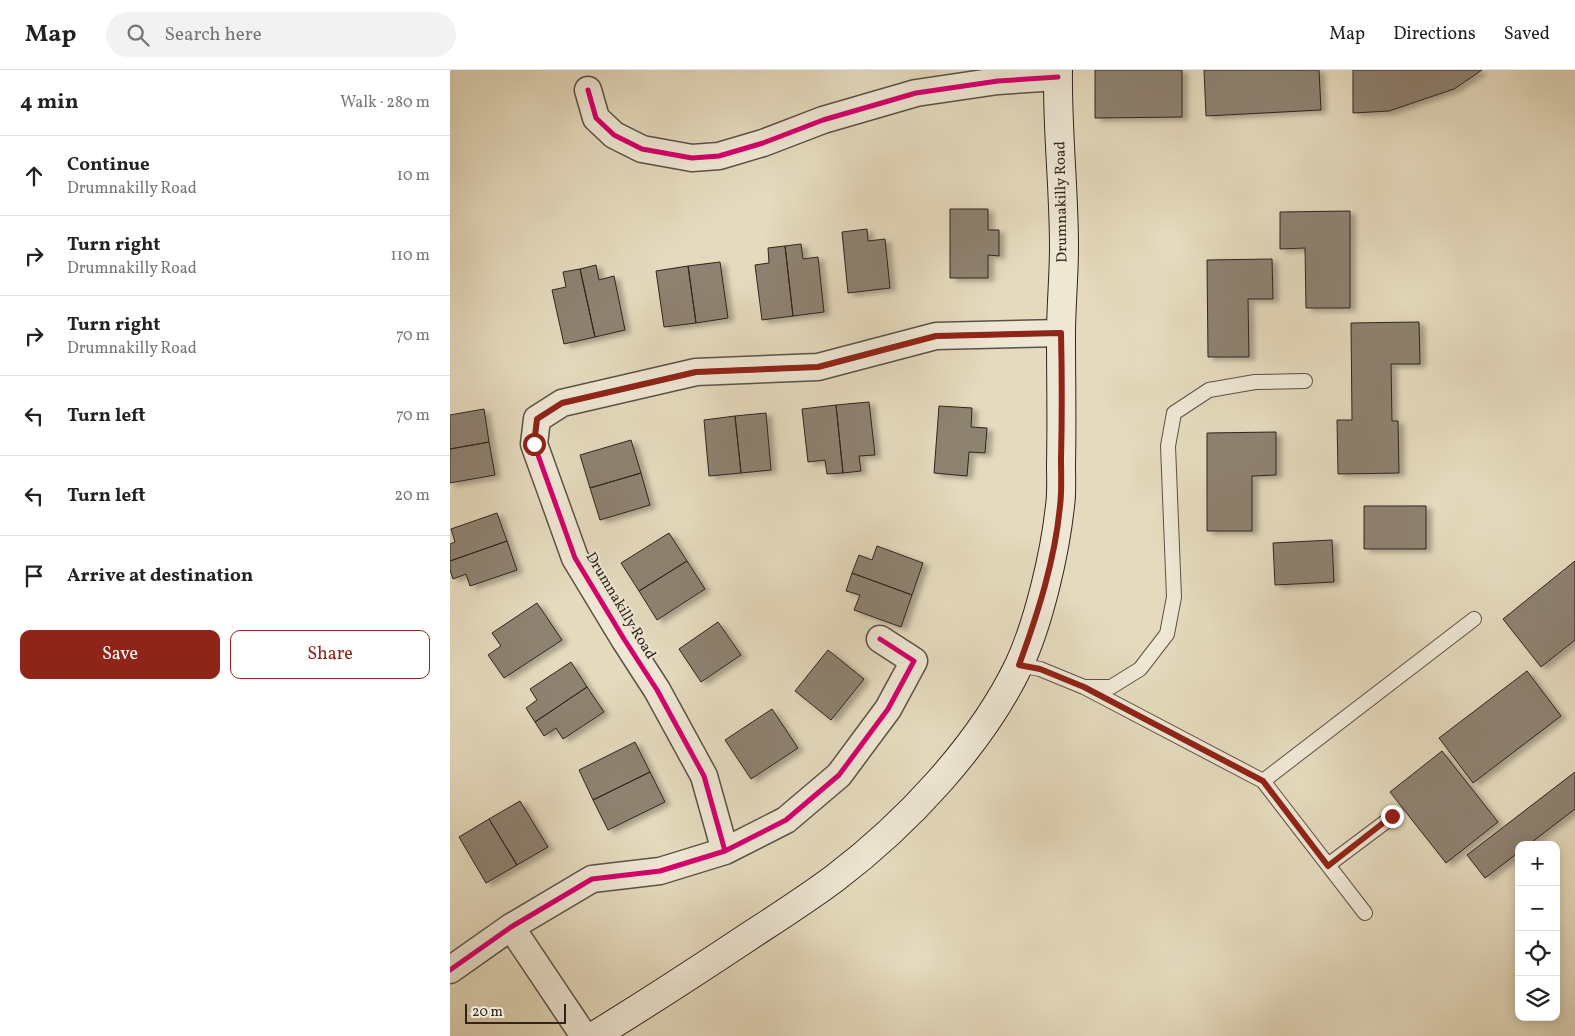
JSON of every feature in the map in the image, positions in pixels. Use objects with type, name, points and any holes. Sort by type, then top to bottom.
[{"type":"main road","name":"Drumnakilly Road","points":[[594,1036],[669,990],[791,908],[836,877],[885,837],[958,760],[995,708],[1019,665],[1044,590],[1060,505],[1063,401],[1061,333],[1064,248],[1058,74]]},
{"type":"street","points":[[588,90],[596,118],[614,135],[642,149],[692,158],[719,156],[763,143],[823,120],[916,93],[1058,74]]},
{"type":"street","name":"Drumnakilly Road","points":[[725,851],[704,776],[657,690],[575,558],[534,444],[537,419],[562,403],[696,372],[818,367],[936,336],[1061,333]]},
{"type":"street","points":[[450,970],[511,927],[592,879],[660,871],[725,851],[786,820],[794,814],[838,775],[888,709],[914,661],[880,639]]},
{"type":"street","points":[[511,927],[584,1036]]},
{"type":"lane","points":[[1084,687],[1111,687],[1140,669],[1167,634],[1174,597],[1168,446],[1174,413],[1209,390],[1255,382],[1305,382]]},
{"type":"lane","points":[[1263,781],[1474,619]]},
{"type":"lane","points":[[1019,665],[1040,669],[1084,687],[1263,781],[1365,913]]},
{"type":"lane","points":[[1328,866],[1392,816]]},
{"type":"building","points":[[1095,70],[1182,70],[1182,117],[1095,118]]},
{"type":"building","points":[[1204,70],[1319,70],[1321,110],[1206,116]]},
{"type":"building","points":[[1353,70],[1482,70],[1454,89],[1389,111],[1353,113]]},
{"type":"building","points":[[950,209],[988,209],[988,230],[999,230],[999,256],[988,255],[988,278],[950,278]]},
{"type":"building","points":[[1350,211],[1350,308],[1306,308],[1305,248],[1280,249],[1280,212]]},
{"type":"building","points":[[867,229],[868,241],[885,239],[890,288],[848,293],[842,232]]},
{"type":"building","points":[[801,244],[803,259],[818,257],[824,312],[793,316],[785,246]]},
{"type":"building","points":[[785,246],[793,316],[762,320],[755,265],[769,263],[768,248]]},
{"type":"building","points":[[1272,259],[1273,299],[1248,299],[1249,357],[1208,357],[1207,260]]},
{"type":"building","points":[[720,262],[728,318],[696,323],[688,266]]},
{"type":"building","points":[[596,265],[599,280],[614,276],[625,330],[595,337],[580,269]]},
{"type":"building","points":[[688,266],[696,323],[664,327],[656,271]]},
{"type":"building","points":[[580,269],[595,337],[564,344],[552,290],[566,287],[563,272]]},
{"type":"building","points":[[1419,322],[1420,364],[1391,364],[1392,421],[1398,421],[1399,473],[1338,474],[1337,420],[1352,420],[1351,323]]},
{"type":"building","points":[[869,402],[875,455],[859,456],[861,471],[843,473],[836,405]]},
{"type":"building","points":[[836,405],[843,473],[827,474],[825,460],[808,462],[802,409]]},
{"type":"building","points":[[939,406],[972,408],[971,427],[987,428],[985,453],[969,452],[967,476],[934,473]]},
{"type":"building","points":[[484,409],[489,442],[450,449],[450,415]]},
{"type":"building","points":[[766,413],[771,470],[741,473],[735,416]]},
{"type":"building","points":[[735,416],[741,473],[709,476],[704,420]]},
{"type":"building","points":[[1276,432],[1276,475],[1252,476],[1252,531],[1207,531],[1207,433]]},
{"type":"building","points":[[631,440],[641,473],[590,488],[580,455]]},
{"type":"building","points":[[489,442],[495,475],[450,483],[450,449]]},
{"type":"building","points":[[641,473],[650,505],[600,520],[590,488]]},
{"type":"building","points":[[1364,506],[1426,506],[1426,549],[1364,549]]},
{"type":"building","points":[[497,513],[507,541],[450,561],[450,544],[455,542],[451,529]]},
{"type":"building","points":[[669,533],[687,561],[639,591],[621,563]]},
{"type":"building","points":[[1332,540],[1334,582],[1275,585],[1273,543]]},
{"type":"building","points":[[507,541],[517,570],[470,586],[466,574],[453,579],[450,561]]},
{"type":"building","points":[[877,546],[923,563],[912,595],[852,573],[859,555],[872,560]]},
{"type":"building","points":[[687,561],[705,589],[657,620],[639,591]]},
{"type":"building","points":[[1575,561],[1575,640],[1541,667],[1503,619]]},
{"type":"building","points":[[852,573],[912,595],[901,627],[854,610],[860,595],[846,591]]},
{"type":"building","points":[[537,603],[562,640],[504,678],[488,655],[501,646],[492,633]]},
{"type":"building","points":[[718,622],[741,655],[701,682],[679,649]]},
{"type":"building","points":[[828,650],[864,679],[831,720],[795,691]]},
{"type":"building","points":[[571,662],[587,687],[535,722],[526,708],[537,700],[530,689]]},
{"type":"building","points":[[1527,671],[1561,716],[1473,783],[1439,738]]},
{"type":"building","points":[[587,687],[604,712],[563,739],[556,728],[544,736],[535,722]]},
{"type":"building","points":[[772,709],[798,748],[751,779],[725,740]]},
{"type":"building","points":[[635,742],[650,772],[593,800],[579,770]]},
{"type":"building","points":[[1442,751],[1498,822],[1446,863],[1390,792]]},
{"type":"building","points":[[650,772],[665,802],[608,830],[593,800]]},
{"type":"building","points":[[1575,772],[1575,809],[1533,841],[1515,841],[1515,855],[1485,878],[1467,855]]},
{"type":"building","points":[[520,801],[548,847],[517,865],[489,819]]},
{"type":"building","points":[[489,819],[517,865],[486,883],[459,837]]},
{"type":"cycle path","points":[[588,90],[596,118],[614,135],[642,149],[692,158],[719,156],[763,143],[823,120],[916,93],[998,81],[1058,77]]},
{"type":"cycle path","points":[[725,851],[704,776],[657,690],[575,558],[534,444],[537,419],[562,403],[696,372],[818,367],[936,336],[1061,333]]},
{"type":"cycle path","points":[[450,970],[511,927],[592,879],[660,871],[725,851],[786,820],[839,775],[888,709],[914,661],[880,639]]},
{"type":"route","points":[[534,444],[537,419],[562,403],[696,372],[818,367],[936,336],[1061,333],[1063,401],[1060,505],[1044,590],[1019,665],[1040,669],[1084,687],[1263,781],[1328,866],[1392,816]]}]
